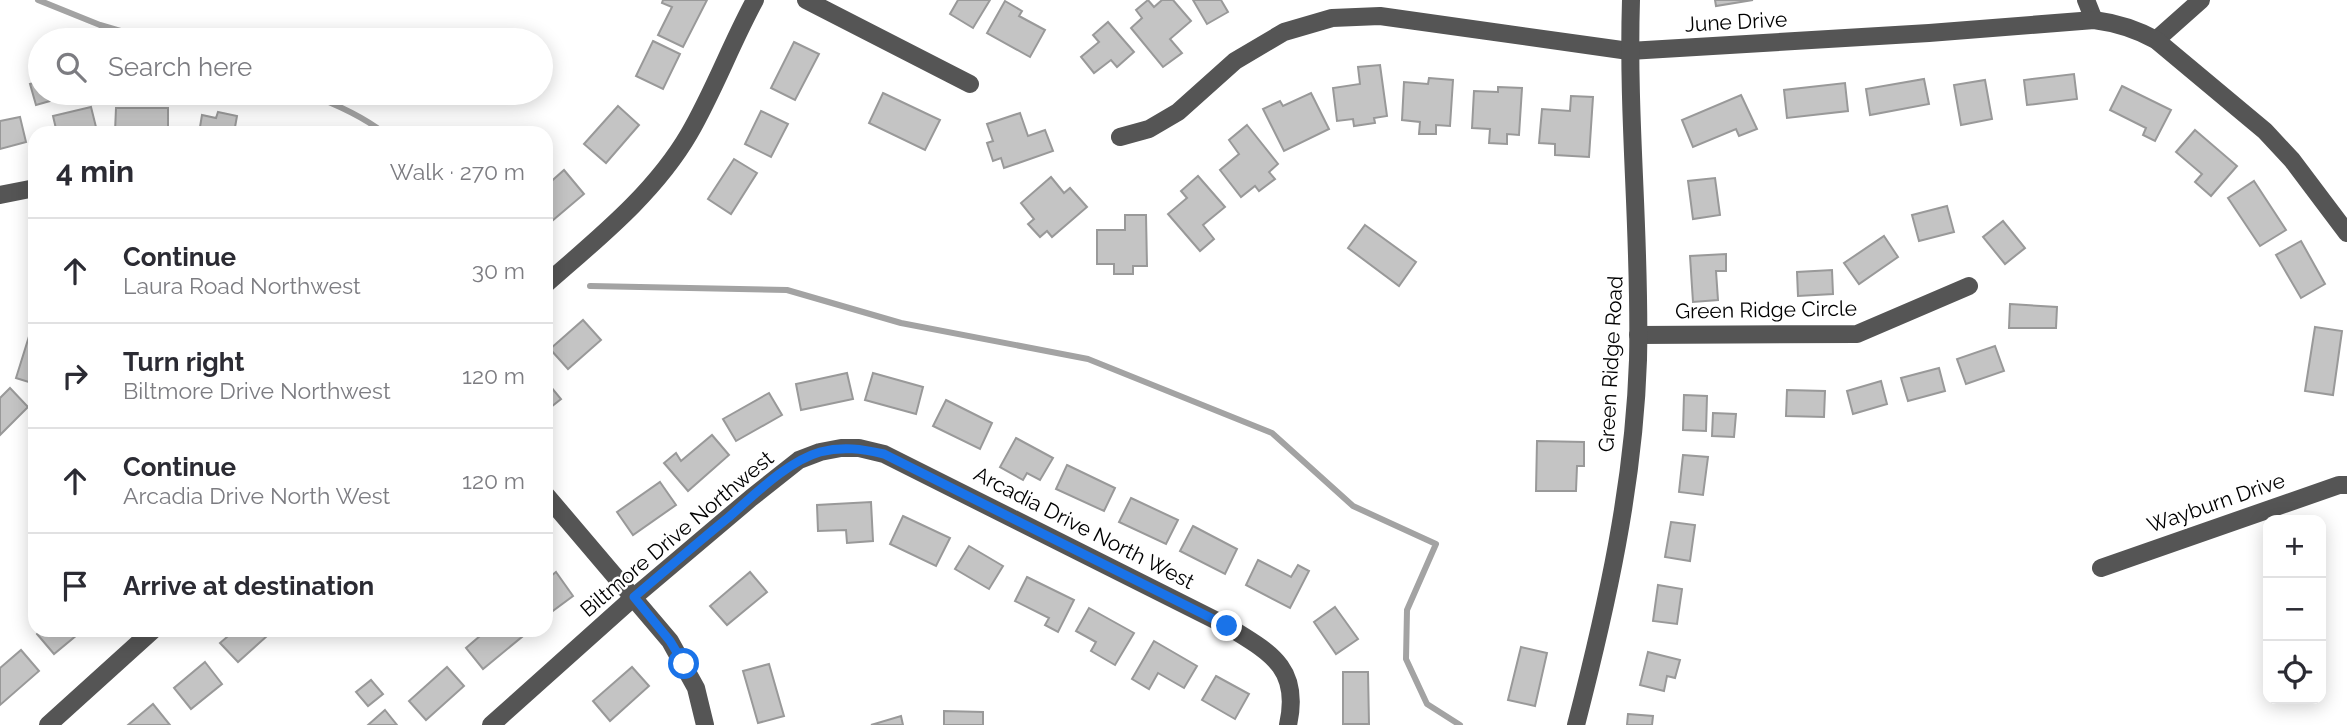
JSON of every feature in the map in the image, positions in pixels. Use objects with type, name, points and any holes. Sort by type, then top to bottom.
[{"type":"street","points":[[553,278],[610,227],[666,167],[689,134],[755,0]]},
{"type":"street","points":[[806,0],[970,84]]},
{"type":"street","name":"Green Ridge Road","points":[[1576,725],[1603,618],[1618,542],[1629,466],[1638,362],[1639,261],[1629,51],[1631,0]]},
{"type":"street","points":[[2086,0],[2094,20]]},
{"type":"street","points":[[2156,40],[2201,0]]},
{"type":"street","name":"June Drive","points":[[1120,137],[1149,129],[1178,111],[1235,61],[1284,32],[1332,18],[1380,16],[1629,51],[2094,20],[2114,22],[2136,29],[2156,40],[2265,131],[2292,160],[2347,233]]},
{"type":"street","points":[[0,195],[28,189]]},
{"type":"street","name":"Green Ridge Circle","points":[[1638,335],[1857,334],[1969,286]]},
{"type":"street","name":"Biltmore Drive Northwest","points":[[491,725],[634,597],[799,460],[820,452],[859,448],[884,454],[917,469]]},
{"type":"street","name":"Arcadia Drive North West","points":[[917,469],[1227,626],[1266,650],[1285,674],[1290,691],[1291,712],[1288,725]]},
{"type":"street","name":"Wayburn Drive","points":[[2101,568],[2288,502],[2339,485],[2347,485]]},
{"type":"street","points":[[553,503],[670,641],[696,688],[705,725]]},
{"type":"street","points":[[48,725],[145,637]]},
{"type":"building","points":[[663,0],[707,0],[683,47],[658,35],[672,7],[662,3]]},
{"type":"building","points":[[958,0],[990,0],[973,28],[950,14]]},
{"type":"building","points":[[1148,0],[1154,7],[1162,0],[1173,0],[1191,21],[1170,39],[1182,53],[1163,67],[1131,28],[1142,18],[1136,10]]},
{"type":"building","points":[[1193,0],[1221,0],[1228,12],[1207,24]]},
{"type":"building","points":[[1715,0],[1753,0],[1716,6]]},
{"type":"building","points":[[1005,1],[1022,11],[1019,16],[1045,30],[1030,57],[987,33]]},
{"type":"building","points":[[1108,22],[1134,52],[1117,67],[1111,60],[1094,73],[1081,57],[1099,42],[1093,35]]},
{"type":"building","points":[[653,41],[680,54],[663,89],[636,76]]},
{"type":"building","points":[[794,42],[819,54],[795,100],[771,88]]},
{"type":"building","points":[[1380,65],[1387,116],[1374,118],[1375,123],[1354,126],[1353,119],[1337,121],[1333,88],[1360,84],[1358,67]]},
{"type":"building","points":[[2074,74],[2077,99],[2027,105],[2024,80]]},
{"type":"building","points":[[1429,78],[1453,80],[1450,126],[1436,125],[1436,134],[1419,134],[1420,122],[1402,120],[1404,82],[1428,84]]},
{"type":"building","points":[[1924,79],[1929,104],[1870,115],[1866,89]]},
{"type":"building","points":[[1985,80],[1992,119],[1961,125],[1954,85]]},
{"type":"building","points":[[1845,83],[1848,111],[1787,118],[1784,90]]},
{"type":"building","points":[[2122,86],[2171,110],[2155,141],[2143,135],[2146,128],[2110,110]]},
{"type":"building","points":[[1498,87],[1522,88],[1519,135],[1507,134],[1507,144],[1489,143],[1490,129],[1472,128],[1474,91],[1498,92]]},
{"type":"building","points":[[883,93],[940,120],[925,150],[869,123]]},
{"type":"building","points":[[1311,93],[1329,129],[1284,151],[1263,109],[1280,101],[1283,106]]},
{"type":"building","points":[[1741,95],[1757,129],[1739,136],[1736,129],[1693,147],[1682,120]]},
{"type":"building","points":[[1571,96],[1593,97],[1589,157],[1555,155],[1555,144],[1539,143],[1542,109],[1570,111]]},
{"type":"building","points":[[618,106],[639,125],[606,163],[584,144]]},
{"type":"building","points":[[91,107],[96,126],[55,126],[53,116]]},
{"type":"building","points":[[116,108],[168,108],[168,126],[115,126]]},
{"type":"building","points":[[761,111],[788,124],[771,157],[745,144]]},
{"type":"building","points":[[218,112],[237,116],[235,126],[200,126],[202,115],[216,118]]},
{"type":"building","points":[[1020,113],[1028,136],[1045,130],[1053,151],[1004,168],[1001,158],[993,161],[987,143],[993,141],[987,124]]},
{"type":"building","points":[[20,117],[26,142],[0,149],[0,121]]},
{"type":"building","points":[[1247,125],[1278,164],[1269,172],[1275,179],[1259,191],[1255,186],[1241,197],[1220,170],[1239,154],[1229,140]]},
{"type":"building","points":[[2195,130],[2237,166],[2211,196],[2195,182],[2202,174],[2176,152]]},
{"type":"building","points":[[734,159],[757,173],[731,214],[708,199]]},
{"type":"building","points":[[564,170],[584,194],[553,220],[553,180]]},
{"type":"building","points":[[1198,176],[1225,207],[1203,225],[1214,239],[1200,251],[1168,214],[1187,198],[1181,191]]},
{"type":"building","points":[[1051,177],[1064,193],[1070,188],[1087,207],[1052,237],[1047,231],[1040,237],[1028,224],[1034,219],[1021,203]]},
{"type":"building","points":[[1715,178],[1720,215],[1693,219],[1688,181]]},
{"type":"building","points":[[2254,181],[2286,230],[2260,246],[2228,198]]},
{"type":"building","points":[[1947,206],[1954,232],[1919,241],[1912,215]]},
{"type":"building","points":[[1125,215],[1146,215],[1147,266],[1133,266],[1133,274],[1114,274],[1114,264],[1097,264],[1097,230],[1125,230]]},
{"type":"building","points":[[2003,221],[2025,248],[2005,264],[1983,237]]},
{"type":"building","points":[[1365,225],[1416,262],[1399,286],[1348,248]]},
{"type":"building","points":[[1884,236],[1898,257],[1859,284],[1844,263]]},
{"type":"building","points":[[2301,241],[2325,284],[2301,298],[2276,255]]},
{"type":"building","points":[[1726,254],[1726,271],[1716,271],[1718,300],[1693,302],[1690,256]]},
{"type":"building","points":[[1832,270],[1833,294],[1798,296],[1797,272]]},
{"type":"building","points":[[2010,304],[2057,307],[2056,328],[2009,328]]},
{"type":"building","points":[[583,320],[601,340],[568,369],[553,352],[553,346]]},
{"type":"building","points":[[2315,327],[2342,331],[2333,395],[2305,391]]},
{"type":"building","points":[[28,340],[28,382],[16,378]]},
{"type":"building","points":[[1995,346],[2004,371],[1966,384],[1957,359]]},
{"type":"building","points":[[1939,368],[1945,391],[1908,401],[1901,378]]},
{"type":"building","points":[[847,373],[853,399],[801,410],[796,384]]},
{"type":"building","points":[[873,373],[923,387],[916,414],[865,400]]},
{"type":"building","points":[[1881,381],[1887,404],[1853,414],[1847,391]]},
{"type":"building","points":[[10,388],[28,407],[0,435],[0,398]]},
{"type":"building","points":[[553,389],[561,399],[553,405]]},
{"type":"building","points":[[1787,390],[1825,391],[1824,417],[1786,416]]},
{"type":"building","points":[[769,393],[782,415],[736,441],[723,419]]},
{"type":"building","points":[[1684,395],[1707,396],[1706,431],[1683,430]]},
{"type":"building","points":[[946,400],[992,423],[980,449],[933,426]]},
{"type":"building","points":[[1713,413],[1736,414],[1734,437],[1712,436]]},
{"type":"building","points":[[712,435],[729,455],[688,491],[664,463],[676,453],[681,461]]},
{"type":"building","points":[[1016,438],[1053,458],[1040,480],[1027,473],[1023,480],[1000,467]]},
{"type":"building","points":[[1537,441],[1584,442],[1584,466],[1577,466],[1576,491],[1536,491]]},
{"type":"building","points":[[1683,455],[1708,457],[1703,495],[1679,492]]},
{"type":"building","points":[[1067,465],[1115,488],[1104,511],[1056,489]]},
{"type":"building","points":[[660,482],[676,505],[633,535],[617,512]]},
{"type":"building","points":[[1131,498],[1178,520],[1166,544],[1119,522]]},
{"type":"building","points":[[871,502],[873,541],[847,543],[846,530],[818,531],[817,505]]},
{"type":"building","points":[[903,516],[950,538],[936,566],[890,544]]},
{"type":"building","points":[[1671,522],[1695,525],[1690,561],[1665,557]]},
{"type":"building","points":[[1193,526],[1237,549],[1225,574],[1180,551]]},
{"type":"building","points":[[969,546],[1003,566],[989,589],[955,569]]},
{"type":"building","points":[[1258,560],[1291,577],[1298,565],[1309,571],[1290,608],[1246,585]]},
{"type":"building","points":[[556,572],[573,596],[553,611],[553,574]]},
{"type":"building","points":[[750,572],[767,592],[727,625],[710,606]]},
{"type":"building","points":[[1027,577],[1074,600],[1058,632],[1045,625],[1049,618],[1015,601]]},
{"type":"building","points":[[1658,585],[1682,589],[1677,624],[1653,621]]},
{"type":"building","points":[[1335,607],[1358,639],[1336,654],[1314,622]]},
{"type":"building","points":[[1089,608],[1134,633],[1115,665],[1091,651],[1096,642],[1076,631]]},
{"type":"building","points":[[40,637],[75,637],[54,654]]},
{"type":"building","points":[[227,637],[266,637],[238,662],[220,643]]},
{"type":"building","points":[[479,637],[522,637],[483,669],[466,648]]},
{"type":"building","points":[[1154,641],[1197,666],[1184,688],[1158,673],[1149,689],[1132,679]]},
{"type":"building","points":[[1521,647],[1547,653],[1535,706],[1508,700]]},
{"type":"building","points":[[21,650],[39,671],[0,705],[0,668]]},
{"type":"building","points":[[1648,652],[1680,660],[1675,678],[1667,676],[1664,691],[1640,685]]},
{"type":"building","points":[[205,662],[222,684],[191,709],[174,688]]},
{"type":"building","points":[[769,664],[784,716],[758,723],[743,671]]},
{"type":"building","points":[[447,667],[464,686],[426,720],[409,701]]},
{"type":"building","points":[[632,667],[649,686],[610,721],[593,701]]},
{"type":"building","points":[[1343,672],[1368,672],[1369,724],[1343,724]]},
{"type":"building","points":[[1216,676],[1249,694],[1235,719],[1202,700]]},
{"type":"building","points":[[371,680],[383,694],[368,706],[356,692]]},
{"type":"building","points":[[153,704],[170,725],[128,725]]},
{"type":"building","points":[[385,710],[397,725],[368,725]]},
{"type":"building","points":[[944,711],[983,712],[983,725],[944,725]]},
{"type":"building","points":[[1628,714],[1653,716],[1652,725],[1627,725]]},
{"type":"building","points":[[901,716],[903,725],[871,725]]},
{"type":"waterway","points":[[38,0],[110,28]]},
{"type":"waterway","points":[[335,105],[374,126]]},
{"type":"waterway","points":[[590,286],[787,290],[901,323],[1088,359],[1272,433],[1353,506],[1436,544],[1407,610],[1406,659],[1427,704],[1460,725]]},
{"type":"route","points":[[684,664],[654,619],[634,597],[799,460],[841,448],[859,448],[884,454],[1227,626]]}]
